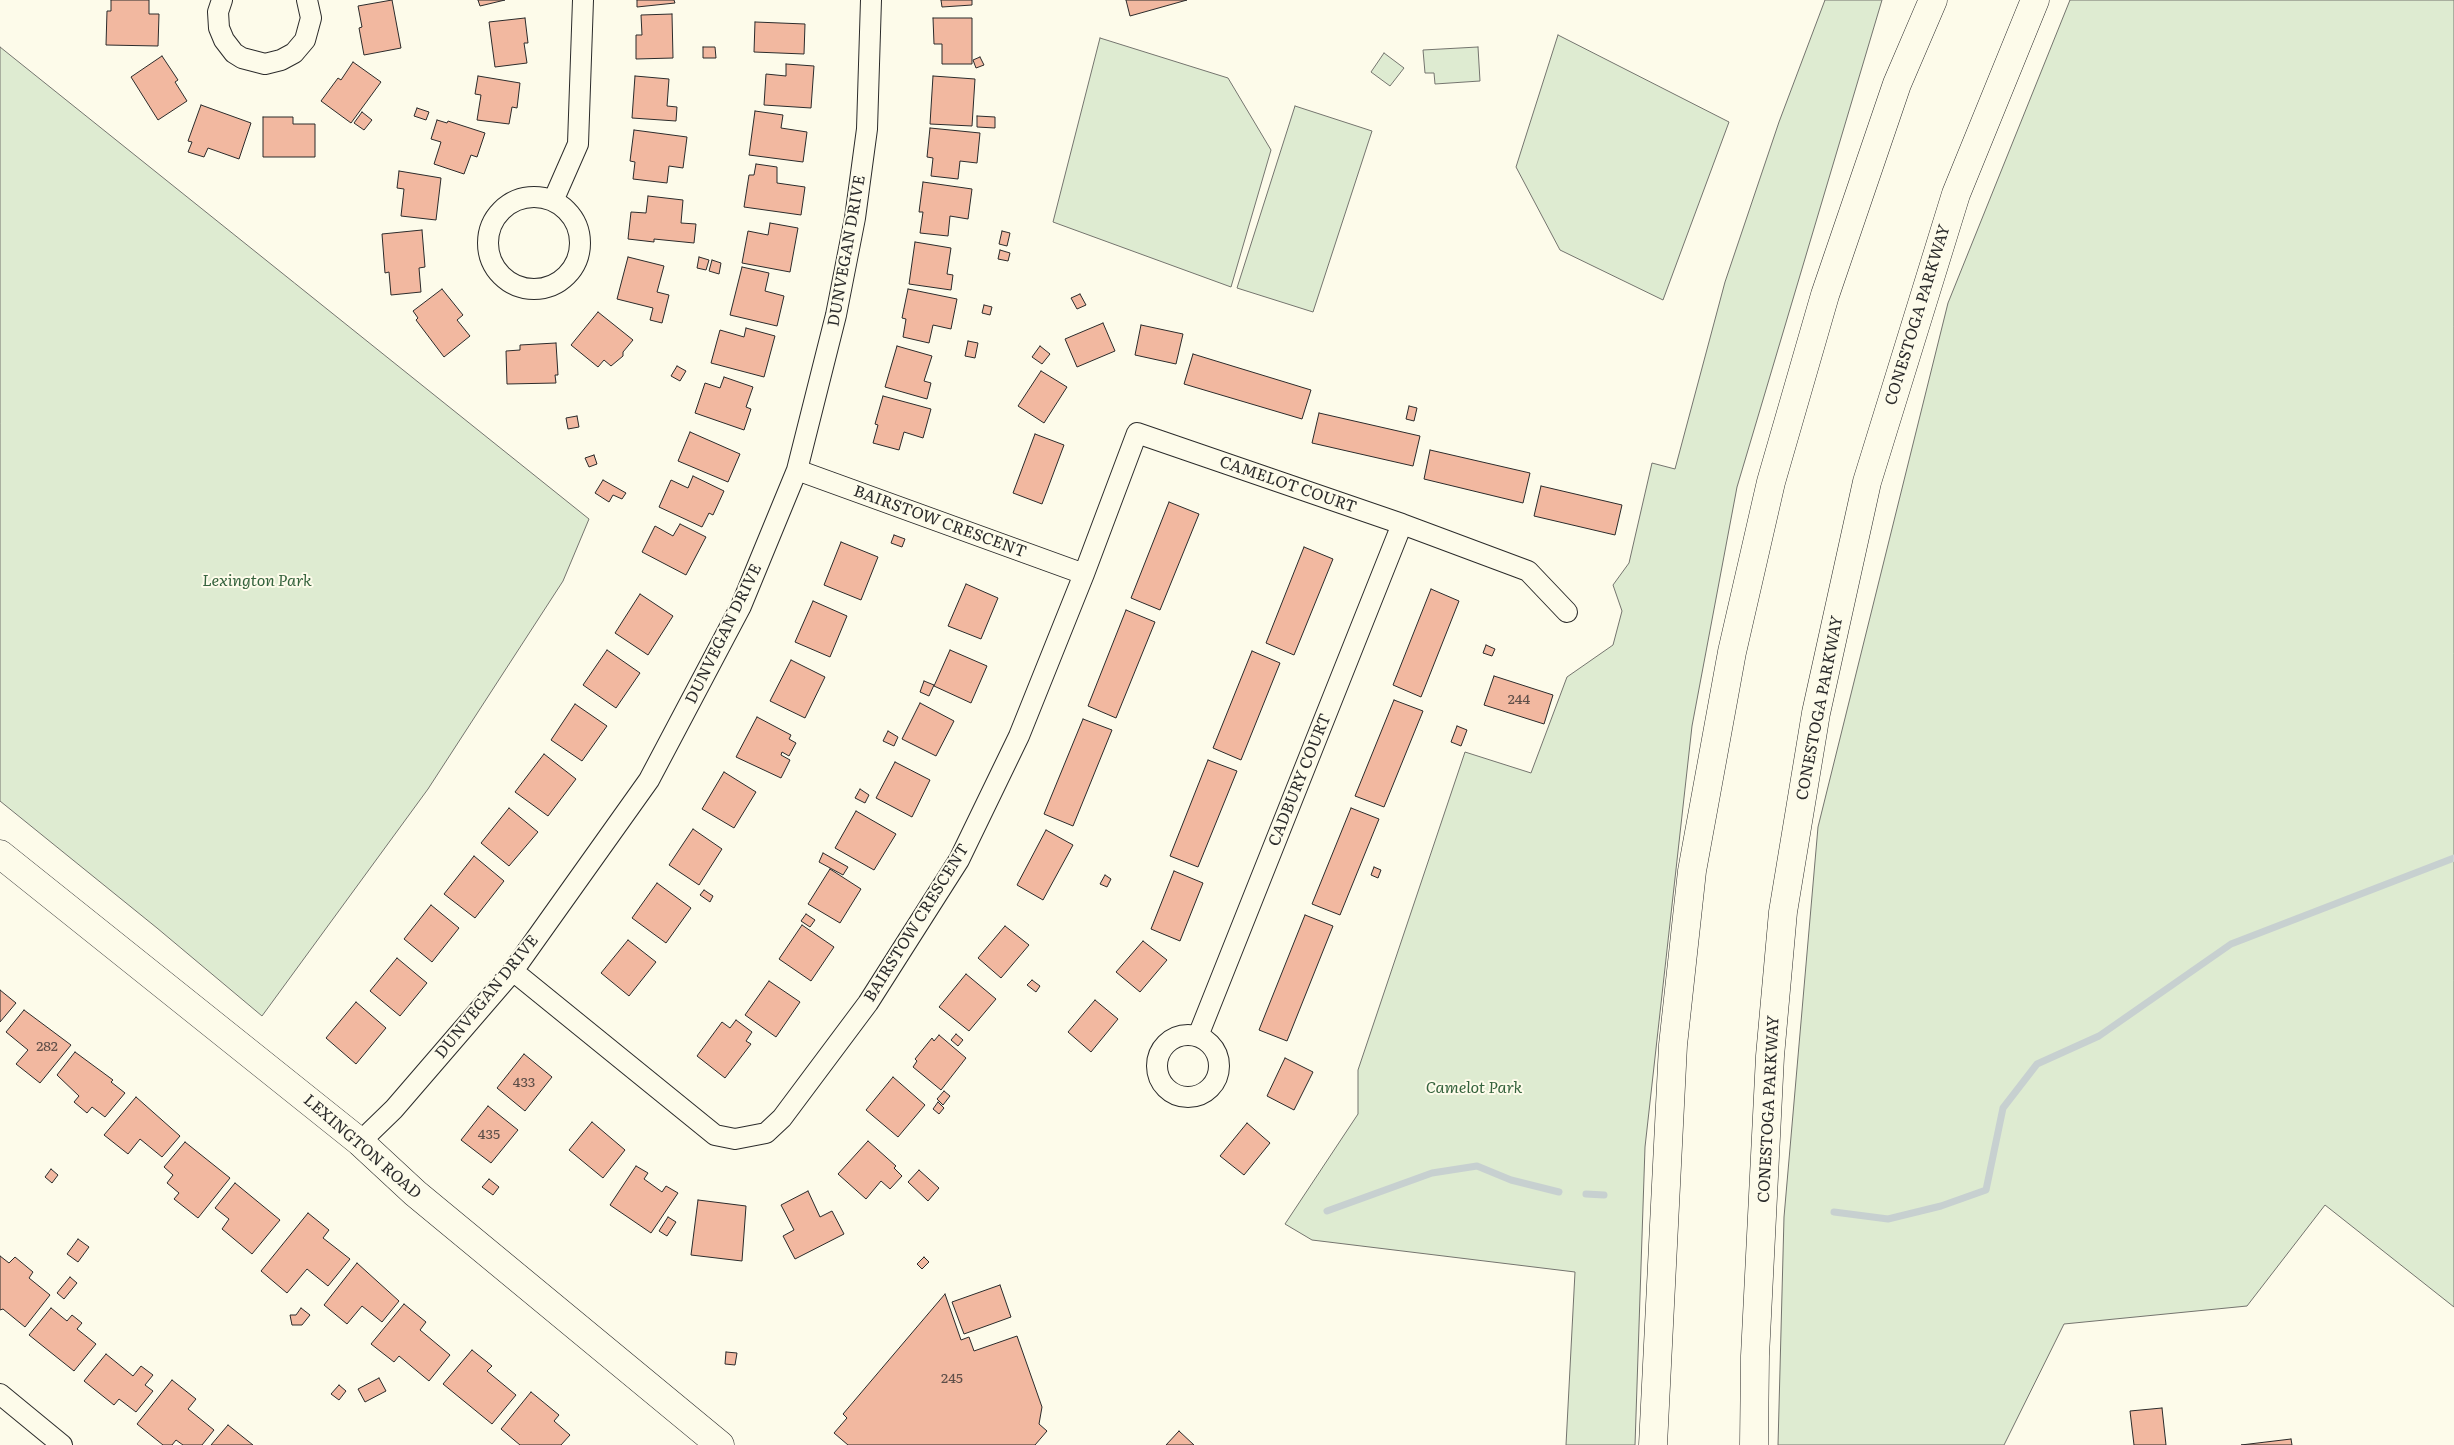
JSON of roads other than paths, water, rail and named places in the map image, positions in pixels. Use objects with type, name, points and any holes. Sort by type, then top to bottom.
[{"type":"main road","points":[[1652,1445],[1673,1045],[1692,871],[1730,662],[1772,482],[1825,295],[1896,84],[1933,0]]},
{"type":"main road","name":"CONESTOGA PARKWAY","points":[[1754,1445],[1755,1356],[1770,1056],[1783,912],[1816,713],[1867,482],[1875,454],[1956,194],[2034,0]]},
{"type":"main road","name":"LEXINGTON ROAD","points":[[0,854],[360,1142],[415,1193],[720,1445]]},
{"type":"street","points":[[222,0],[218,12],[219,28],[224,40],[234,53],[242,58],[265,64],[281,60],[294,53],[305,40],[311,18],[308,0]]},
{"type":"street","points":[[553,201],[578,144],[583,0]]},
{"type":"street","name":"DUNVEGAN DRIVE","points":[[360,1142],[394,1109],[513,971],[649,780],[741,606],[798,470],[836,314],[855,218],[867,129],[871,0]]},
{"type":"street","points":[[544,198],[553,201],[570,214],[578,228],[579,255],[572,270],[563,280],[548,287],[533,289],[512,284],[494,265],[489,251],[489,235],[495,219],[506,207],[519,200],[544,198]]},
{"type":"street","name":"CAMELOT COURT","points":[[1084,574],[1137,433],[1402,524],[1528,571],[1567,612]]},
{"type":"street","name":"BAIRSTOW CRESCENT","points":[[513,971],[715,1135],[735,1140],[766,1133],[782,1118],[868,1003],[959,860],[1019,736],[1084,574],[798,470]]},
{"type":"street","name":"CADBURY COURT","points":[[1198,1036],[1402,524]]},
{"type":"street","points":[[0,1394],[62,1445]]},
{"type":"waterway","points":[[1834,1212],[1888,1219],[1941,1206],[1986,1190],[2003,1108],[2037,1064],[2099,1036],[2231,944],[2454,858]]},
{"type":"waterway","points":[[1327,1211],[1432,1173],[1477,1166],[1511,1180],[1559,1192]]},
{"type":"waterway","points":[[1586,1194],[1604,1195]]},
{"type":"park label","name":"Lexington Park","points":[[257,581]]},
{"type":"park label","name":"Camelot Park","points":[[1474,1088]]}]
